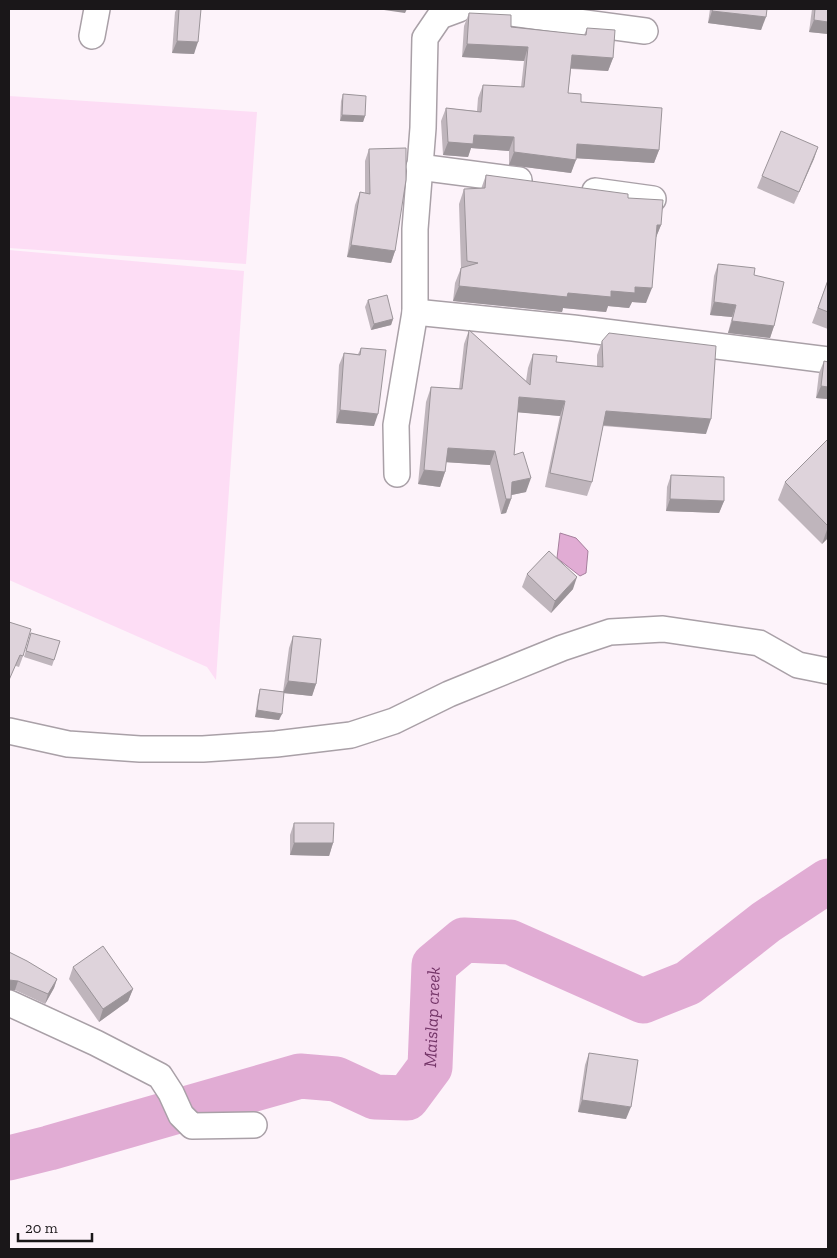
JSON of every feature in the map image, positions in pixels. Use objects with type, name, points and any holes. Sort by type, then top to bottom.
[{"type":"street","points":[[92,36],[98,9]]},
{"type":"street","points":[[397,474],[396,425],[415,312],[415,229],[423,128],[425,38],[440,16],[459,9]]},
{"type":"street","points":[[480,9],[645,31]]},
{"type":"street","points":[[419,167],[543,183]]},
{"type":"street","points":[[570,187],[653,199]]},
{"type":"street","points":[[415,312],[573,328],[828,360]]},
{"type":"street","points":[[9,731],[68,744],[150,750],[240,747],[351,735],[394,721],[449,694],[562,648],[610,632],[663,629],[759,643],[798,665],[828,671]]},
{"type":"street","points":[[9,1003],[96,1043],[160,1076],[171,1093],[181,1115],[192,1126],[254,1125]]},
{"type":"shaded area","points":[[9,96],[257,112],[246,264],[9,248]]},
{"type":"shaded area","points":[[9,250],[244,271],[216,680],[207,667],[9,580]]},
{"type":"shaded area","points":[[560,533],[576,538],[588,551],[586,573],[580,576],[557,558]]},
{"type":"building","points":[[179,9],[201,9],[198,42],[177,41]]},
{"type":"building","points":[[713,9],[767,9],[766,17],[712,11]]},
{"type":"building","points":[[815,9],[828,9],[828,22],[814,20]]},
{"type":"building","points":[[469,13],[511,15],[511,27],[586,35],[587,28],[615,30],[613,58],[572,55],[568,93],[581,94],[581,102],[662,108],[659,150],[577,144],[576,160],[514,152],[514,137],[474,135],[473,144],[448,142],[446,108],[481,112],[483,85],[524,87],[528,47],[467,44]]},
{"type":"building","points":[[343,94],[366,96],[365,116],[342,115]]},
{"type":"building","points":[[781,131],[818,147],[799,192],[762,176]]},
{"type":"building","points":[[406,148],[406,180],[395,251],[351,245],[360,192],[370,194],[369,149]]},
{"type":"building","points":[[486,175],[628,194],[628,198],[663,200],[661,225],[657,225],[652,288],[635,287],[635,293],[611,291],[611,297],[568,293],[567,297],[459,286],[461,268],[478,263],[467,261],[464,189],[485,188]]},
{"type":"building","points":[[718,264],[755,268],[754,275],[784,282],[774,326],[732,321],[736,305],[714,302]]},
{"type":"building","points":[[828,280],[828,312],[818,308]]},
{"type":"building","points":[[387,295],[393,319],[374,324],[368,300]]},
{"type":"building","points":[[469,330],[530,385],[533,354],[557,356],[556,362],[603,367],[602,341],[609,333],[716,346],[711,419],[606,411],[592,482],[550,473],[565,401],[519,397],[514,455],[523,452],[531,478],[512,482],[511,499],[506,499],[495,451],[448,448],[445,472],[424,470],[431,387],[462,389]]},
{"type":"building","points":[[361,348],[386,350],[378,414],[340,410],[344,353],[360,355]]},
{"type":"building","points":[[824,361],[828,362],[828,387],[821,386]]},
{"type":"building","points":[[828,439],[828,526],[785,482]]},
{"type":"building","points":[[671,475],[724,477],[724,501],[670,499]]},
{"type":"building","points":[[549,551],[577,577],[555,601],[527,574]]},
{"type":"building","points":[[9,622],[31,629],[23,656],[20,655],[9,680]]},
{"type":"building","points":[[31,633],[60,641],[54,660],[26,651]]},
{"type":"building","points":[[293,636],[321,639],[316,684],[288,681]]},
{"type":"building","points":[[260,689],[284,692],[282,714],[257,710]]},
{"type":"building","points":[[294,823],[334,823],[333,843],[294,843]]},
{"type":"building","points":[[103,946],[133,989],[103,1009],[73,967]]},
{"type":"building","points":[[9,952],[57,979],[48,994],[18,981],[9,980]]},
{"type":"building","points":[[589,1053],[638,1060],[631,1107],[582,1100]]},
{"type":"waterway","name":"Maislap creek","points":[[9,1158],[300,1076],[336,1079],[375,1097],[407,1098],[430,1067],[434,965],[464,940],[510,942],[643,1001],[688,983],[766,922],[828,881]]}]
